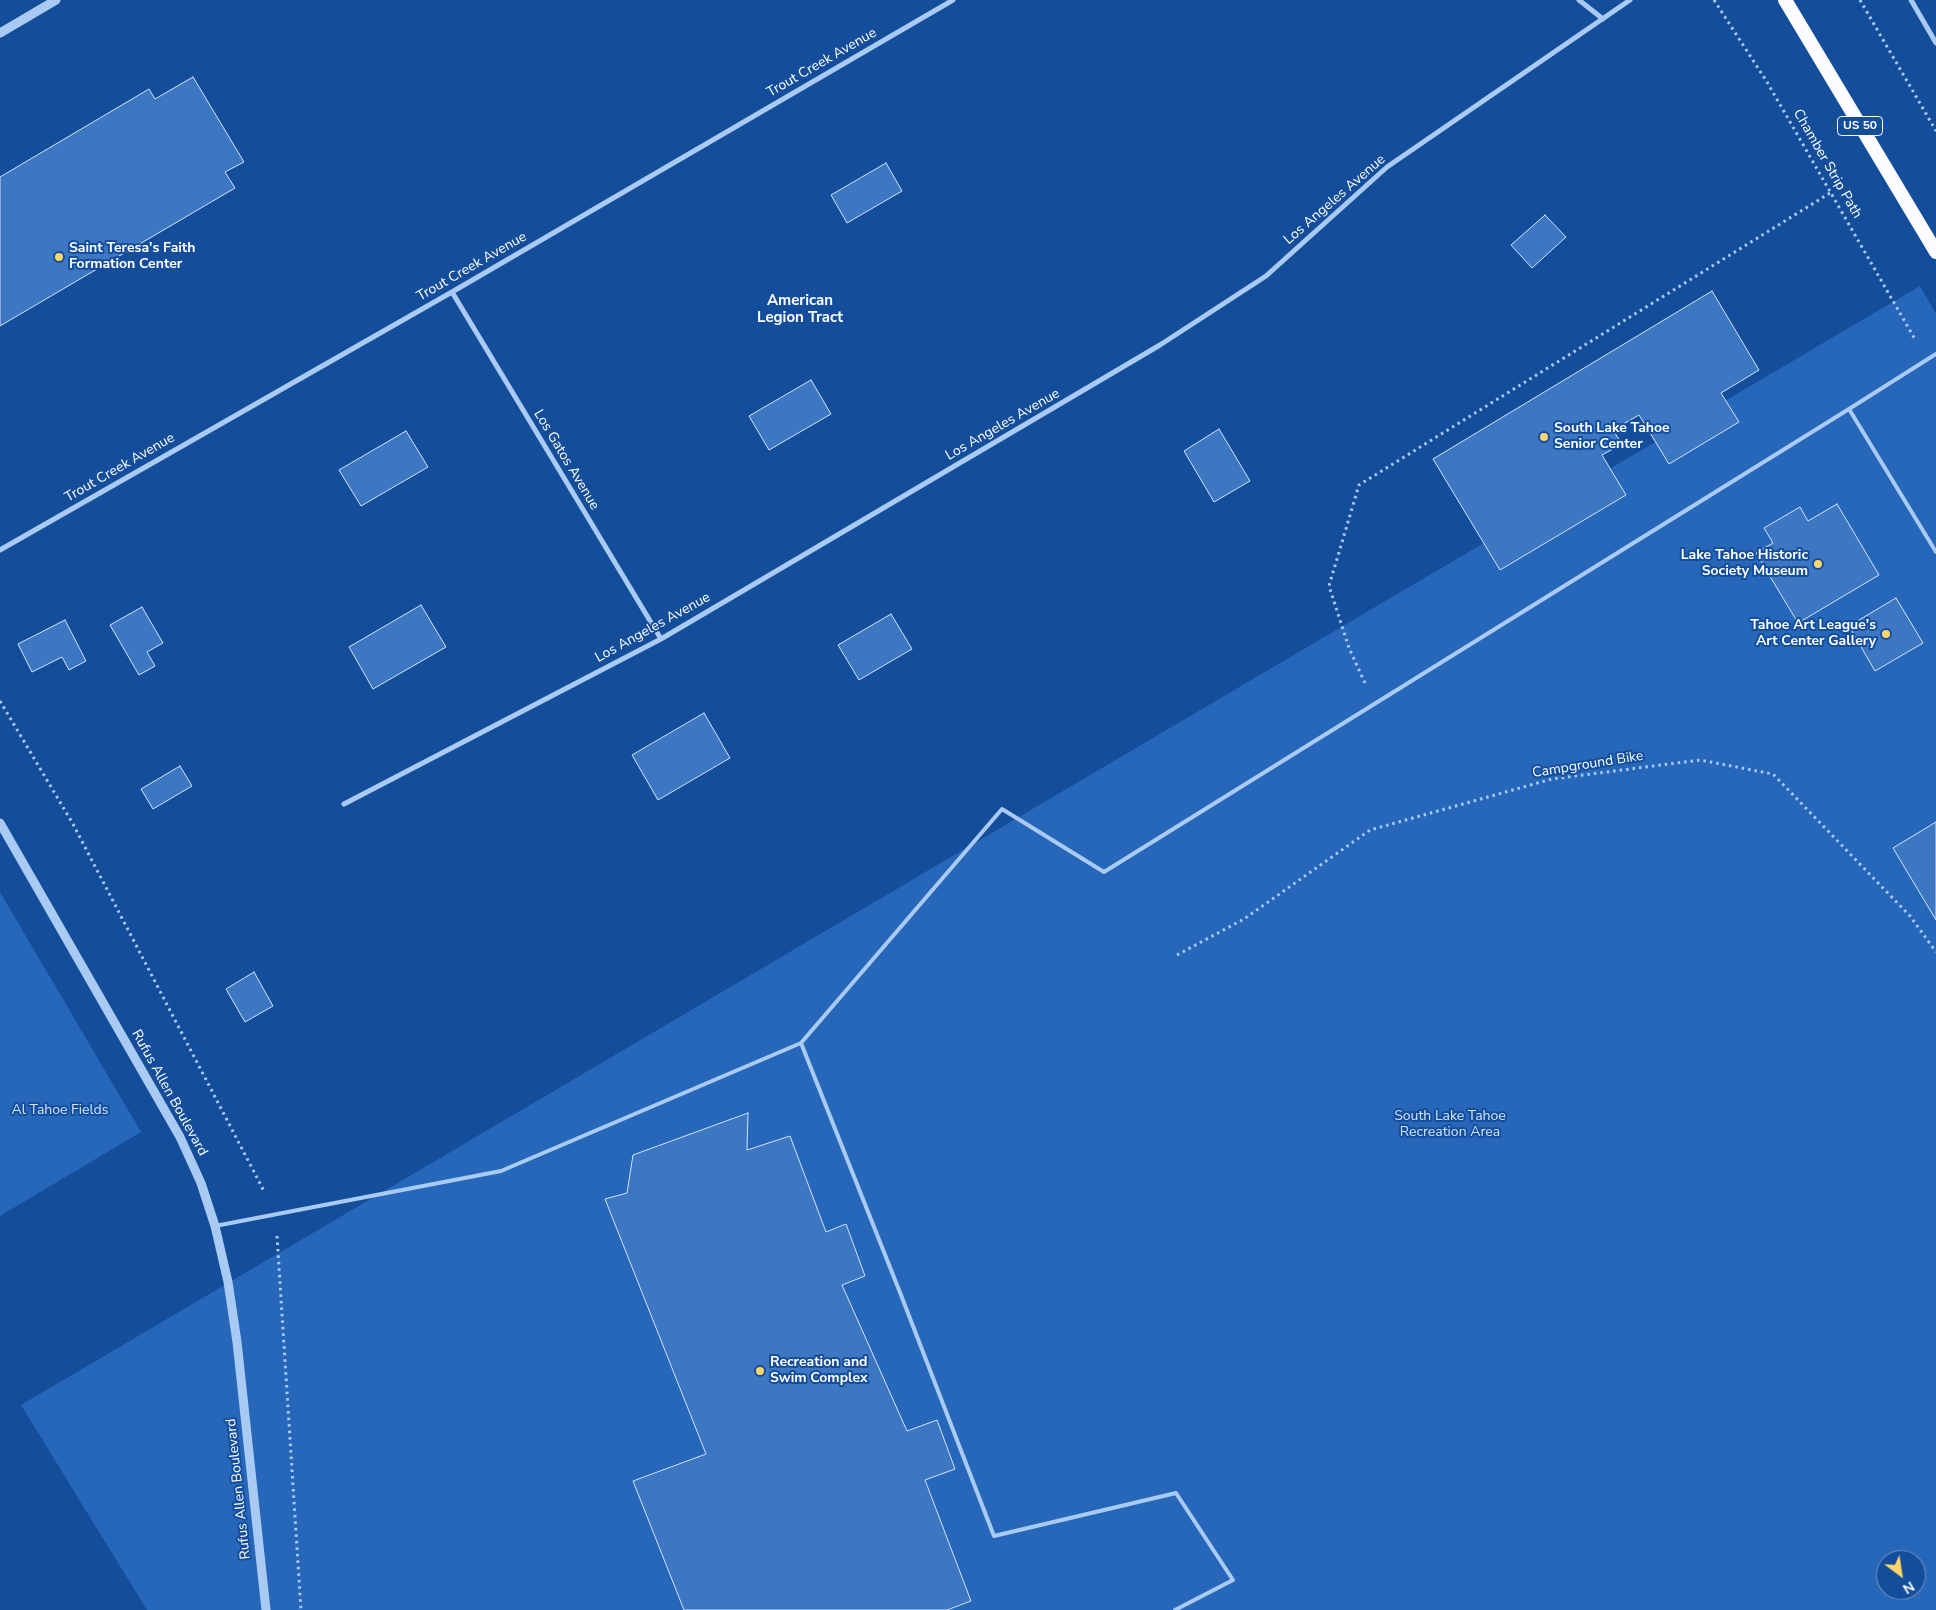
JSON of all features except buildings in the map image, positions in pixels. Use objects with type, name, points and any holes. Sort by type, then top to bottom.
[{"type":"highway","name":"US 50","points":[[1785,0],[1936,252]]},
{"type":"street","points":[[0,33],[56,0]]},
{"type":"street","name":"Trout Creek Avenue","points":[[0,550],[452,292],[953,0]]},
{"type":"street","points":[[1579,0],[1603,19]]},
{"type":"street","name":"Los Angeles Avenue","points":[[344,804],[661,639],[1160,345],[1266,276],[1387,167],[1630,0]]},
{"type":"street","points":[[1911,0],[1936,43]]},
{"type":"street","name":"Los Gatos Avenue","points":[[452,292],[661,639]]},
{"type":"street","name":"Rufus Allen Boulevard","points":[[0,823],[180,1137],[201,1183],[215,1226],[228,1282],[237,1342],[266,1610]]},
{"type":"lane","points":[[215,1226],[500,1171],[801,1043],[1002,809],[1104,872],[1936,354]]},
{"type":"lane","points":[[1850,409],[1936,552]]},
{"type":"lane","points":[[801,1043],[898,1286],[994,1536],[1176,1493],[1232,1580],[1175,1610]]},
{"type":"path","name":"Chamber Strip Path","points":[[1714,0],[1767,82],[1916,342]]},
{"type":"path","points":[[1860,0],[1936,132]]},
{"type":"path","points":[[1375,704],[1349,648],[1329,586],[1359,485],[1830,193]]},
{"type":"path","name":"Campground Bike","points":[[1177,955],[1244,919],[1370,830],[1552,779],[1700,760],[1773,774],[1910,916],[1936,952]]},
{"type":"green space","name":"South Lake Tahoe Recreation Area","points":[[1920,286],[1936,314],[1936,1610],[147,1610],[21,1405]]},
{"type":"green space","name":"Al Tahoe Fields","points":[[0,892],[141,1132],[0,1216]]},
{"type":"place","name":"Saint Teresa's Faith Formation Center","points":[[59,257]]},
{"type":"place","name":"South Lake Tahoe Senior Center","points":[[1544,437]]},
{"type":"place","name":"Lake Tahoe Historic Society Museum","points":[[1818,564]]},
{"type":"place","name":"Tahoe Art League's Art Center Gallery","points":[[1886,634]]},
{"type":"place","name":"Recreation and Swim Complex","points":[[760,1371]]},
{"type":"district","name":"American Legion Tract","points":[[800,310]]}]
